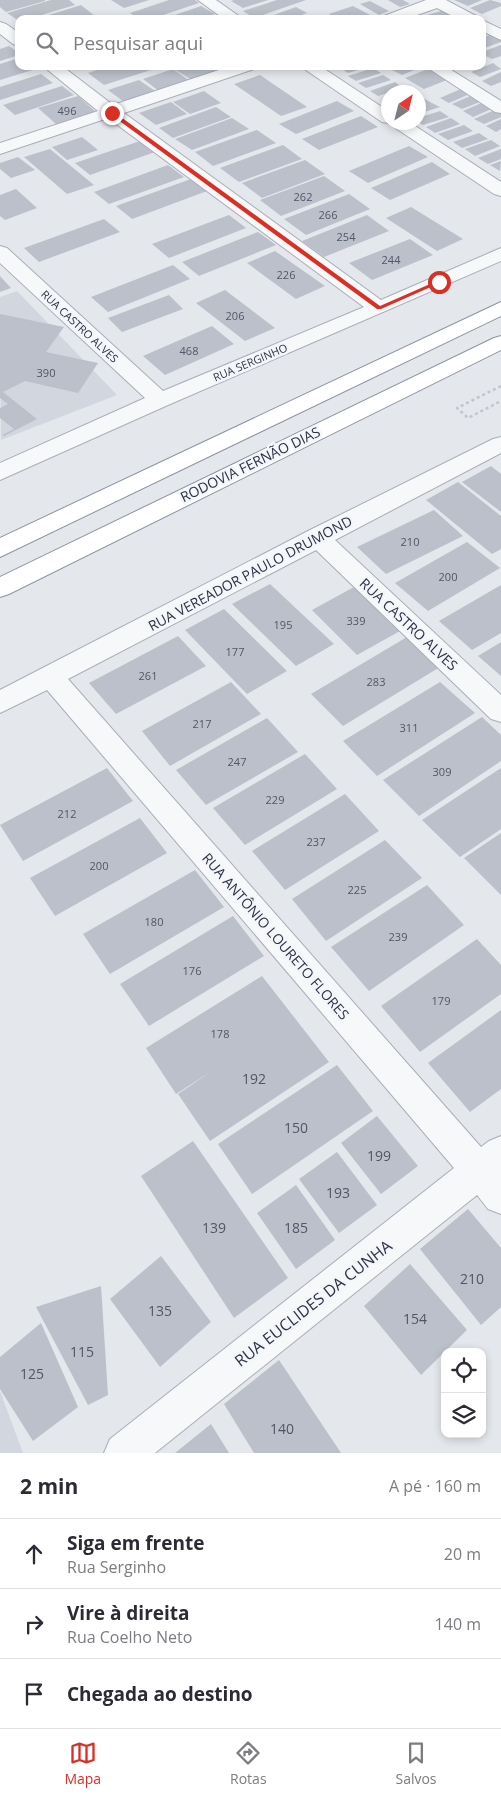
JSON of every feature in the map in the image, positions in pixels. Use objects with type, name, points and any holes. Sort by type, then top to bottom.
[{"type":"highway","points":[[0,548],[501,308]]},
{"type":"highway","name":"RODOVIA FERNÃO DIAS","points":[[0,588],[501,342]]},
{"type":"street","points":[[206,0],[229,15]]},
{"type":"street","points":[[400,15],[436,1],[462,15]]},
{"type":"street","points":[[0,27],[15,38]]},
{"type":"street","points":[[486,27],[501,35]]},
{"type":"street","points":[[56,70],[379,308]]},
{"type":"street","points":[[0,149],[236,70]]},
{"type":"street","points":[[314,70],[381,113]]},
{"type":"street","points":[[439,70],[501,108]]},
{"type":"street","points":[[408,130],[501,190]]},
{"type":"street","name":"RUA CASTRO ALVES","points":[[0,252],[160,400]]},
{"type":"street","name":"RUA SERGINHO","points":[[0,472],[160,400],[379,308],[501,254]]},
{"type":"street","name":"RUA VEREADOR PAULO DRUMOND","points":[[0,702],[501,444]]},
{"type":"street","name":"RUA CASTRO ALVES","points":[[318,537],[501,711]]},
{"type":"street","name":"RUA ANTÔNIO LOURETO FLORES","points":[[51,677],[494,1173]]},
{"type":"street","name":"RUA EUCLIDES DA CUNHA","points":[[124,1453],[494,1173]]},
{"type":"path","points":[[501,386],[458,408],[468,418],[501,401]]},
{"type":"shaded area","points":[[17,291],[117,395],[1,440],[0,297]]},
{"type":"shaded area","points":[[0,1391],[23,1453],[0,1453]]},
{"type":"building","points":[[0,0],[45,1],[6,12],[0,7]]},
{"type":"building","points":[[51,0],[69,0],[75,5],[41,15],[15,15],[15,18],[7,13]]},
{"type":"building","points":[[111,0],[149,0],[124,8]]},
{"type":"building","points":[[169,0],[195,0],[199,3],[163,15],[133,15],[130,13]]},
{"type":"building","points":[[268,0],[243,8],[231,1]]},
{"type":"building","points":[[277,0],[306,0],[263,15],[249,15],[243,11]]},
{"type":"building","points":[[388,0],[403,0],[410,4],[400,7]]},
{"type":"building","points":[[454,0],[482,0],[468,6]]},
{"type":"building","points":[[490,0],[501,3],[501,6],[482,14],[470,8]]},
{"type":"building","points":[[370,1],[389,11],[379,15],[360,4]]},
{"type":"building","points":[[81,5],[94,15],[49,15]]},
{"type":"building","points":[[201,6],[215,14],[212,15],[175,15]]},
{"type":"building","points":[[353,6],[370,15],[331,15],[329,14]]},
{"type":"building","points":[[296,7],[307,13],[302,15],[274,15]]},
{"type":"building","points":[[445,10],[453,15],[427,15]]},
{"type":"building","points":[[493,34],[501,39],[501,42],[486,48],[486,37]]},
{"type":"building","points":[[501,45],[501,56],[492,59],[486,56],[486,51]]},
{"type":"building","points":[[9,46],[15,50],[15,56],[0,61],[0,49]]},
{"type":"building","points":[[15,59],[15,70],[32,70],[0,80],[0,64]]},
{"type":"building","points":[[493,63],[501,69],[480,77],[471,72],[486,70],[486,66]]},
{"type":"building","points":[[97,70],[151,70],[104,85],[88,73]]},
{"type":"building","points":[[174,70],[190,81],[159,91],[143,79]]},
{"type":"building","points":[[176,70],[221,70],[192,80]]},
{"type":"building","points":[[343,70],[358,70],[348,73]]},
{"type":"building","points":[[367,70],[376,70],[381,73],[356,81],[348,76]]},
{"type":"building","points":[[392,70],[414,70],[402,75]]},
{"type":"building","points":[[430,70],[447,80],[426,88],[426,85],[417,85],[405,78]]},
{"type":"building","points":[[501,72],[501,82],[491,86],[482,81]]},
{"type":"building","points":[[41,74],[53,83],[0,100],[0,87]]},
{"type":"building","points":[[260,75],[307,107],[281,116],[234,84]]},
{"type":"building","points":[[383,75],[391,80],[366,88],[358,83]]},
{"type":"building","points":[[139,80],[155,91],[124,102],[108,90]]},
{"type":"building","points":[[395,82],[399,85],[387,85]]},
{"type":"building","points":[[62,86],[74,95],[15,115],[3,105]]},
{"type":"building","points":[[381,87],[381,95],[378,96],[370,91]]},
{"type":"building","points":[[463,88],[472,93],[449,103],[440,98]]},
{"type":"building","points":[[204,91],[221,103],[190,114],[173,102]]},
{"type":"building","points":[[475,94],[485,100],[462,109],[452,104]]},
{"type":"building","points":[[78,96],[96,112],[56,124],[38,108]]},
{"type":"building","points":[[426,100],[430,102],[440,107],[426,111]]},
{"type":"building","points":[[337,101],[354,111],[296,134],[279,124]]},
{"type":"building","points":[[486,101],[496,107],[473,117],[463,111]]},
{"type":"building","points":[[171,102],[187,114],[156,125],[139,113]]},
{"type":"building","points":[[216,107],[231,117],[173,138],[159,128]]},
{"type":"building","points":[[497,109],[501,111],[501,117],[484,124],[474,119]]},
{"type":"building","points":[[440,111],[449,117],[426,124],[426,115]]},
{"type":"building","points":[[361,116],[378,127],[319,150],[302,139]]},
{"type":"building","points":[[232,118],[249,129],[192,150],[175,139]]},
{"type":"building","points":[[451,118],[460,124],[435,133],[426,127]]},
{"type":"building","points":[[501,119],[501,129],[496,132],[486,126]]},
{"type":"building","points":[[464,125],[473,131],[448,140],[438,134]]},
{"type":"building","points":[[257,130],[276,143],[213,166],[195,152]]},
{"type":"building","points":[[479,133],[488,139],[462,148],[453,142]]},
{"type":"building","points":[[82,137],[98,150],[67,160],[52,147]]},
{"type":"building","points":[[491,140],[500,146],[475,156],[465,149]]},
{"type":"building","points":[[140,141],[155,152],[90,175],[75,163]]},
{"type":"building","points":[[283,145],[302,159],[239,182],[220,168]]},
{"type":"building","points":[[409,146],[428,157],[368,183],[349,171]]},
{"type":"building","points":[[50,149],[94,185],[67,194],[24,157]]},
{"type":"building","points":[[501,149],[501,159],[488,164],[478,158]]},
{"type":"building","points":[[18,157],[35,170],[11,178],[0,169],[0,163]]},
{"type":"building","points":[[305,160],[325,174],[262,198],[242,183]]},
{"type":"building","points":[[501,161],[500,171],[490,165]]},
{"type":"building","points":[[432,162],[450,174],[390,200],[371,188]]},
{"type":"building","points":[[168,165],[184,177],[109,204],[94,192]]},
{"type":"building","points":[[324,176],[345,191],[281,216],[260,200]]},
{"type":"building","points":[[191,179],[207,191],[132,219],[116,206]]},
{"type":"building","points":[[16,189],[37,208],[5,220],[0,216],[0,195]]},
{"type":"building","points":[[349,194],[370,209],[306,235],[284,219]]},
{"type":"building","points":[[411,207],[463,239],[437,251],[386,218]]},
{"type":"building","points":[[229,215],[246,228],[169,258],[152,244]]},
{"type":"building","points":[[367,215],[389,231],[324,257],[302,241]]},
{"type":"building","points":[[104,219],[120,232],[39,262],[24,248]]},
{"type":"building","points":[[258,232],[276,245],[199,276],[182,262]]},
{"type":"building","points":[[410,239],[433,255],[372,280],[349,263]]},
{"type":"building","points":[[275,251],[325,286],[296,299],[247,263]]},
{"type":"building","points":[[173,265],[190,279],[108,312],[91,297]]},
{"type":"building","points":[[0,276],[11,288],[0,292]]},
{"type":"building","points":[[225,290],[275,328],[245,341],[196,303]]},
{"type":"building","points":[[169,295],[183,309],[122,332],[108,318]]},
{"type":"building","points":[[0,314],[64,327],[46,352],[98,363],[78,393],[25,381],[3,392],[37,419],[4,436],[2,435],[14,429],[0,418],[0,408],[8,404],[0,398]]},
{"type":"building","points":[[212,326],[234,344],[165,375],[143,356]]},
{"type":"building","points":[[491,466],[501,474],[501,512],[462,482]]},
{"type":"building","points":[[458,482],[501,516],[501,549],[492,554],[426,500]]},
{"type":"building","points":[[434,510],[463,536],[386,574],[357,547]]},
{"type":"building","points":[[467,542],[500,568],[428,611],[395,583]]},
{"type":"building","points":[[270,584],[334,644],[296,666],[232,604]]},
{"type":"building","points":[[501,585],[501,633],[472,650],[439,621]]},
{"type":"building","points":[[354,587],[400,631],[357,655],[312,610]]},
{"type":"building","points":[[224,609],[287,671],[247,694],[185,630]]},
{"type":"building","points":[[178,636],[206,666],[116,714],[89,683]]},
{"type":"building","points":[[407,637],[440,667],[343,726],[311,694]]},
{"type":"building","points":[[501,642],[501,676],[478,656]]},
{"type":"building","points":[[231,682],[261,714],[170,766],[142,731]]},
{"type":"building","points":[[440,682],[475,713],[377,776],[343,741]]},
{"type":"building","points":[[482,717],[501,735],[501,761],[419,816],[383,780]]},
{"type":"building","points":[[267,718],[298,752],[206,805],[176,770]]},
{"type":"building","points":[[305,754],[337,789],[245,845],[213,808]]},
{"type":"building","points":[[107,768],[133,801],[23,861],[0,825]]},
{"type":"building","points":[[501,768],[501,829],[460,857],[422,820]]},
{"type":"building","points":[[345,794],[379,831],[285,890],[252,851]]},
{"type":"building","points":[[140,818],[167,853],[55,916],[30,878]]},
{"type":"building","points":[[501,833],[501,895],[464,858]]},
{"type":"building","points":[[385,840],[422,878],[326,941],[292,899]]},
{"type":"building","points":[[195,870],[224,907],[110,974],[83,934]]},
{"type":"building","points":[[427,885],[464,925],[369,991],[331,947]]},
{"type":"building","points":[[233,916],[264,956],[149,1026],[120,984]]},
{"type":"building","points":[[477,939],[501,965],[501,994],[420,1052],[381,1006]]},
{"type":"building","points":[[262,976],[329,1062],[210,1141],[178,1094],[212,1071],[176,1094],[146,1048]]},
{"type":"building","points":[[501,1010],[501,1089],[470,1112],[428,1063]]},
{"type":"building","points":[[337,1065],[373,1111],[252,1194],[218,1144]]},
{"type":"building","points":[[377,1116],[418,1166],[381,1194],[341,1143]]},
{"type":"building","points":[[193,1141],[288,1278],[234,1318],[141,1176]]},
{"type":"building","points":[[337,1152],[377,1205],[339,1233],[299,1179]]},
{"type":"building","points":[[296,1185],[335,1240],[296,1269],[257,1213]]},
{"type":"building","points":[[468,1209],[501,1248],[501,1307],[481,1325],[420,1249]]},
{"type":"building","points":[[161,1256],[211,1322],[160,1367],[110,1299]]},
{"type":"building","points":[[410,1264],[467,1330],[449,1348],[441,1348],[441,1355],[421,1375],[364,1306]]},
{"type":"building","points":[[101,1286],[108,1395],[88,1405],[36,1307]]},
{"type":"building","points":[[41,1323],[78,1407],[33,1441],[0,1389],[0,1357]]},
{"type":"building","points":[[279,1360],[341,1453],[254,1453],[224,1404]]},
{"type":"building","points":[[211,1424],[229,1453],[175,1453]]},
{"type":"route","points":[[112,113],[379,308],[439,282]]}]
